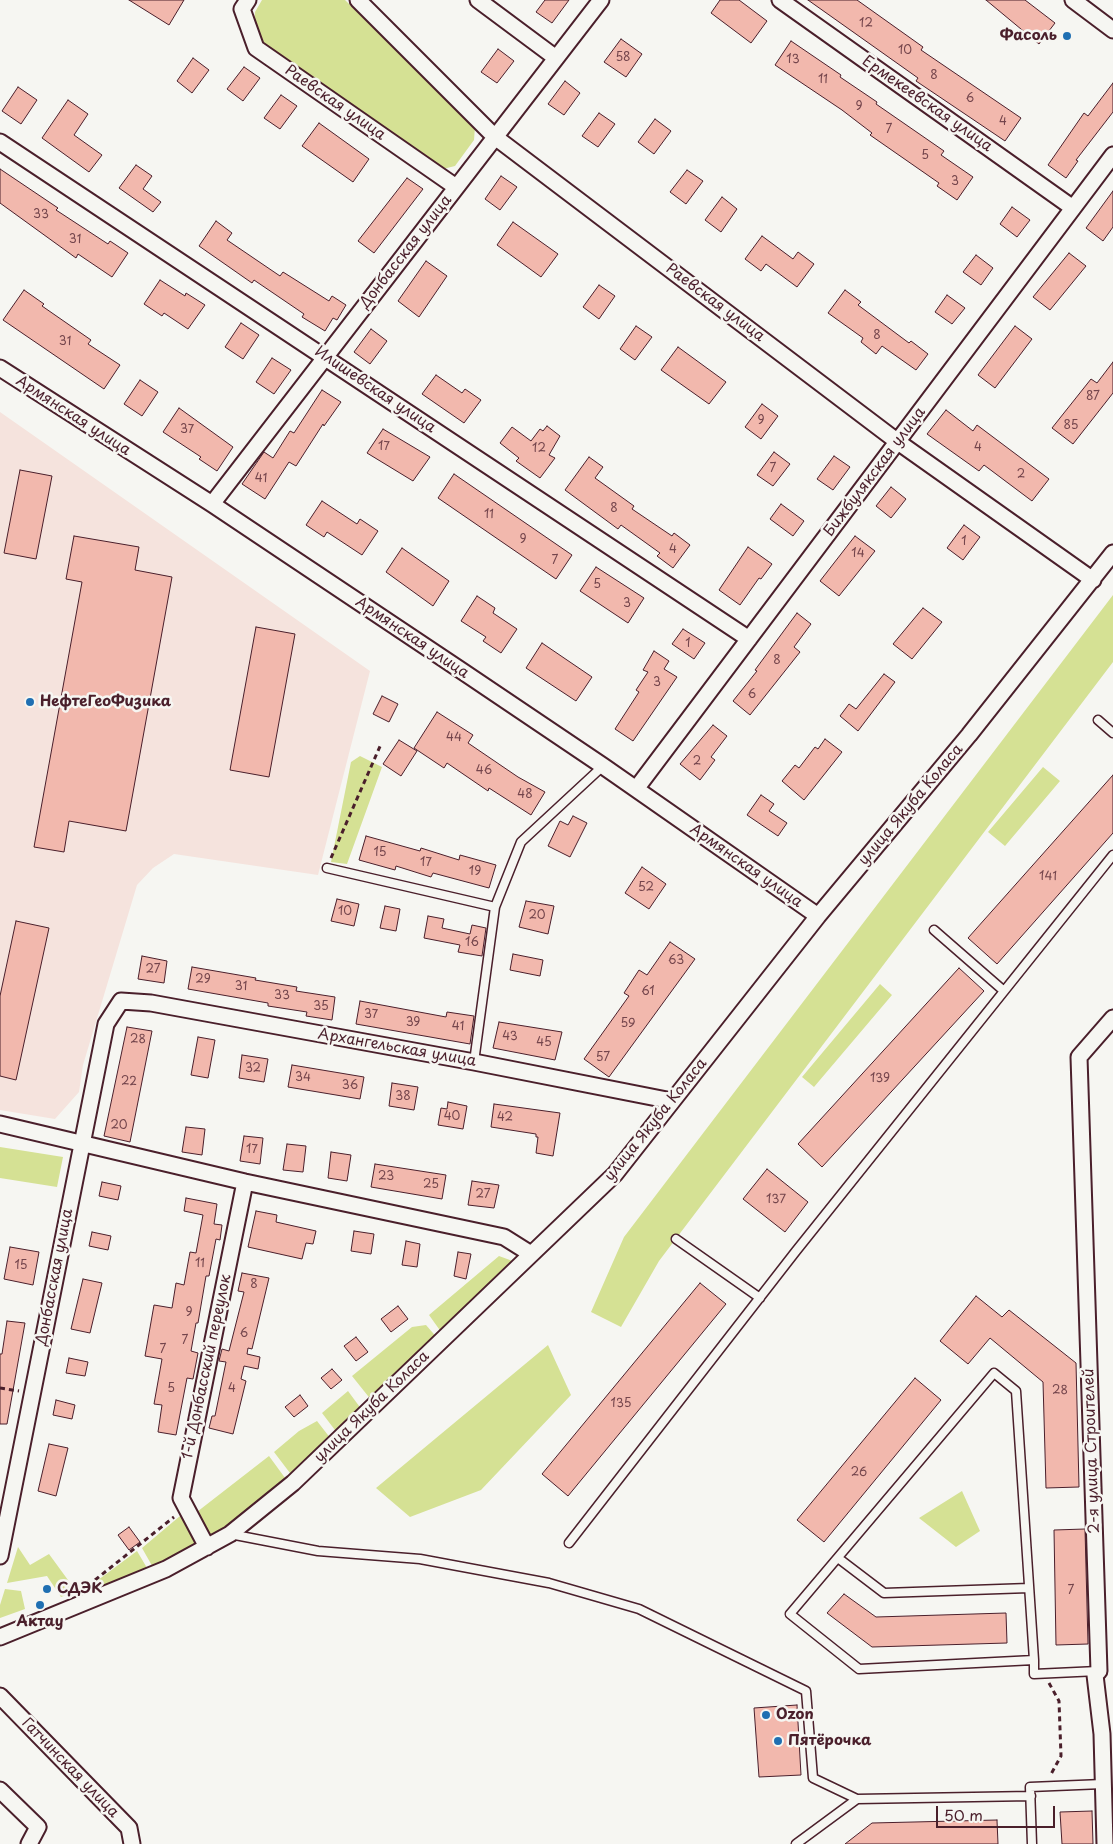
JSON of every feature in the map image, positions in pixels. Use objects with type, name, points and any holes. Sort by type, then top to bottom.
[{"type":"street","name":"Раевская улица","points":[[248,0],[242,9],[256,48],[456,187]]},
{"type":"street","name":"Раевская улица","points":[[358,0],[495,137],[898,442],[1093,580]]},
{"type":"street","points":[[478,0],[556,58]]},
{"type":"street","name":"Донбасская улица","points":[[212,504],[601,0]]},
{"type":"street","name":"Ермекеевская улица","points":[[780,0],[1073,208]]},
{"type":"street","points":[[1073,0],[1113,30]]},
{"type":"street","name":"Илишевская улица","points":[[0,142],[749,639]]},
{"type":"street","name":"Бижбулякская улица","points":[[636,789],[1113,155]]},
{"type":"street","name":"Армянская улица","points":[[0,368],[212,504],[636,789],[818,916]]},
{"type":"street","name":"улица Якуба Коласа","points":[[0,1637],[153,1574],[230,1534],[293,1483],[615,1174],[818,916],[1093,580],[1113,553]]},
{"type":"street","name":"Донбасская улица","points":[[0,1556],[106,1024],[121,1001]]},
{"type":"street","name":"Архангельская улица","points":[[121,1001],[151,1002],[474,1062],[672,1102]]},
{"type":"street","name":"2-я улица Строителей","points":[[1105,1844],[1103,1784],[1107,1734],[1095,1675],[1099,1670],[1079,1057],[1113,1018]]},
{"type":"street","points":[[0,1124],[245,1182],[504,1237],[531,1254]]},
{"type":"street","name":"1-й Донбасский переулок","points":[[181,1498],[245,1182]]},
{"type":"street","points":[[181,1498],[207,1547]]},
{"type":"street","name":"Гатчинская улица","points":[[0,1696],[129,1828],[132,1844]]},
{"type":"street","points":[[0,1790],[38,1827],[29,1844]]},
{"type":"lane","points":[[1098,720],[1113,734]]},
{"type":"lane","points":[[474,1062],[495,907],[521,842],[602,766]]},
{"type":"lane","points":[[569,1543],[760,1298],[1113,855]]},
{"type":"lane","points":[[327,868],[495,907]]},
{"type":"lane","points":[[934,930],[1004,991]]},
{"type":"lane","points":[[676,1239],[760,1298]]},
{"type":"lane","points":[[1034,1660],[859,1669],[790,1614],[994,1373],[1016,1391],[1034,1660],[1034,1674],[1099,1670]]},
{"type":"lane","points":[[230,1534],[318,1551],[438,1562],[549,1583],[640,1610],[806,1690],[813,1778],[858,1799],[1031,1796]]},
{"type":"lane","points":[[838,1558],[884,1593],[1029,1588]]},
{"type":"lane","points":[[1032,1844],[1030,1787],[1103,1784]]},
{"type":"lane","points":[[796,1844],[858,1799]]},
{"type":"path","points":[[327,868],[381,744]]},
{"type":"path","points":[[93,1582],[181,1511],[179,1503],[181,1498]]},
{"type":"path","points":[[1044,1674],[1059,1701],[1061,1756],[1045,1786]]},
{"type":"shaded area","points":[[0,412],[370,671],[318,875],[174,854],[153,868],[137,885],[83,1065],[79,1092],[55,1119],[0,1110]]},
{"type":"green space","points":[[262,0],[345,0],[475,127],[474,140],[455,166],[443,169],[262,42],[254,26],[255,12]]},
{"type":"green space","points":[[1113,595],[1113,662],[659,1261],[621,1327],[591,1312],[624,1237]]},
{"type":"green space","points":[[360,756],[382,767],[347,864],[331,862],[351,762]]},
{"type":"green space","points":[[1043,767],[1060,781],[1005,846],[988,832]]},
{"type":"green space","points":[[880,984],[892,995],[814,1087],[802,1077]]},
{"type":"green space","points":[[0,1147],[63,1157],[57,1187],[0,1178]]},
{"type":"green space","points":[[499,1256],[518,1263],[444,1336],[429,1315]]},
{"type":"green space","points":[[426,1325],[439,1340],[372,1401],[352,1376],[412,1327]]},
{"type":"green space","points":[[548,1345],[571,1395],[481,1490],[410,1517],[376,1488]]},
{"type":"green space","points":[[348,1391],[362,1410],[338,1434],[322,1413]]},
{"type":"green space","points":[[317,1421],[331,1439],[293,1477],[274,1452],[299,1431]]},
{"type":"green space","points":[[269,1456],[288,1482],[209,1543],[193,1515]]},
{"type":"green space","points":[[962,1491],[980,1531],[956,1547],[919,1518]]},
{"type":"green space","points":[[186,1511],[205,1544],[155,1571],[142,1548]]},
{"type":"green space","points":[[18,1547],[30,1565],[49,1554],[76,1591],[61,1597],[47,1576],[7,1583]]},
{"type":"green space","points":[[137,1551],[150,1573],[53,1608],[78,1595]]},
{"type":"green space","points":[[5,1589],[21,1591],[25,1609],[0,1618],[0,1605]]},
{"type":"building","points":[[129,0],[184,0],[169,25]]},
{"type":"building","points":[[545,0],[569,0],[552,23],[536,12]]},
{"type":"building","points":[[720,0],[739,0],[767,21],[751,43],[711,13]]},
{"type":"building","points":[[808,0],[857,0],[923,47],[921,50],[1021,118],[1005,141],[916,81],[918,78]]},
{"type":"building","points":[[986,0],[1025,0],[1055,23],[1039,44]]},
{"type":"building","points":[[621,39],[642,54],[626,77],[604,62]]},
{"type":"building","points":[[791,41],[841,75],[840,77],[877,102],[876,104],[944,151],[941,155],[973,177],[957,200],[937,186],[939,183],[870,135],[872,133],[842,110],[775,65]]},
{"type":"building","points":[[498,49],[514,61],[497,83],[481,72]]},
{"type":"building","points":[[193,58],[209,70],[192,93],[177,81]]},
{"type":"building","points":[[244,67],[260,78],[243,101],[227,89]]},
{"type":"building","points":[[565,81],[580,93],[564,115],[548,104]]},
{"type":"building","points":[[1113,83],[1113,112],[1076,160],[1078,161],[1066,178],[1048,165],[1084,113],[1088,116]]},
{"type":"building","points":[[18,87],[37,100],[21,124],[2,111]]},
{"type":"building","points":[[281,95],[297,106],[280,129],[264,118]]},
{"type":"building","points":[[68,100],[88,114],[74,135],[102,155],[89,172],[42,138]]},
{"type":"building","points":[[599,113],[615,124],[598,147],[582,136]]},
{"type":"building","points":[[655,119],[671,131],[654,154],[638,142]]},
{"type":"building","points":[[319,123],[369,159],[353,182],[302,146]]},
{"type":"building","points":[[136,165],[152,176],[143,189],[161,202],[153,212],[119,188]]},
{"type":"building","points":[[0,169],[58,208],[56,210],[108,244],[110,241],[128,253],[112,277],[78,254],[76,258],[0,203]]},
{"type":"building","points":[[687,170],[703,181],[686,204],[670,192]]},
{"type":"building","points":[[501,176],[517,187],[500,210],[485,199]]},
{"type":"building","points":[[407,178],[423,189],[374,253],[358,241]]},
{"type":"building","points":[[1113,191],[1113,227],[1103,241],[1086,228]]},
{"type":"building","points":[[722,197],[737,209],[721,232],[705,220]]},
{"type":"building","points":[[1012,207],[1030,220],[1017,237],[1000,224]]},
{"type":"building","points":[[216,221],[232,233],[227,240],[280,276],[283,272],[329,301],[332,296],[346,305],[337,320],[333,318],[325,331],[302,317],[304,314],[254,280],[252,283],[199,246]]},
{"type":"building","points":[[513,222],[558,254],[541,277],[497,245]]},
{"type":"building","points":[[762,236],[793,259],[798,252],[814,264],[797,287],[766,264],[761,271],[745,259]]},
{"type":"building","points":[[1069,253],[1086,266],[1050,310],[1033,297]]},
{"type":"building","points":[[976,255],[993,268],[981,285],[963,272]]},
{"type":"building","points":[[426,261],[447,276],[419,317],[398,301]]},
{"type":"building","points":[[160,280],[185,296],[186,293],[205,305],[188,329],[164,313],[162,316],[144,304]]},
{"type":"building","points":[[599,285],[615,296],[599,319],[583,307]]},
{"type":"building","points":[[24,290],[44,304],[42,306],[91,340],[88,344],[120,365],[104,389],[3,320]]},
{"type":"building","points":[[845,290],[861,302],[858,305],[909,343],[911,341],[928,354],[916,370],[882,346],[876,354],[861,342],[863,338],[828,313]]},
{"type":"building","points":[[947,295],[965,308],[952,324],[935,312]]},
{"type":"building","points":[[241,323],[259,335],[243,359],[225,347]]},
{"type":"building","points":[[636,326],[652,337],[635,360],[620,349]]},
{"type":"building","points":[[1015,326],[1032,339],[995,388],[978,375]]},
{"type":"building","points":[[371,329],[387,341],[370,364],[354,352]]},
{"type":"building","points":[[678,347],[726,382],[709,404],[661,370]]},
{"type":"building","points":[[272,358],[291,370],[274,394],[256,382]]},
{"type":"building","points":[[1113,362],[1113,393],[1073,444],[1052,428],[1091,379],[1097,383]]},
{"type":"building","points":[[436,375],[462,393],[465,389],[481,400],[464,423],[422,394]]},
{"type":"building","points":[[140,380],[158,392],[142,416],[124,404]]},
{"type":"building","points":[[322,390],[341,402],[324,426],[323,424],[296,466],[289,462],[265,499],[242,484],[264,452],[273,458],[290,431],[294,433]]},
{"type":"building","points":[[762,404],[778,416],[761,439],[745,427]]},
{"type":"building","points":[[179,408],[233,447],[217,471],[199,459],[201,457],[163,432]]},
{"type":"building","points":[[946,410],[973,431],[977,425],[1049,479],[1032,501],[984,465],[979,471],[927,434]]},
{"type":"building","points":[[547,426],[560,436],[549,455],[555,458],[540,478],[516,461],[519,458],[500,443],[512,427],[531,441],[540,429],[543,431]]},
{"type":"building","points":[[383,429],[430,457],[413,481],[367,453]]},
{"type":"building","points":[[774,452],[790,464],[773,486],[757,475]]},
{"type":"building","points":[[834,456],[850,467],[833,490],[817,479]]},
{"type":"building","points":[[589,457],[603,467],[595,478],[634,506],[632,509],[672,536],[674,533],[690,545],[673,568],[657,556],[660,553],[621,525],[618,529],[565,490]]},
{"type":"building","points":[[20,470],[52,476],[36,559],[4,553]]},
{"type":"building","points":[[454,474],[572,555],[556,579],[438,498]]},
{"type":"building","points":[[891,487],[906,499],[891,518],[876,506]]},
{"type":"building","points":[[322,501],[357,524],[360,519],[378,531],[362,555],[327,532],[324,537],[306,525]]},
{"type":"building","points":[[781,504],[804,521],[793,536],[770,519]]},
{"type":"building","points":[[964,525],[980,537],[963,560],[947,548]]},
{"type":"building","points":[[74,536],[139,547],[135,570],[172,577],[126,831],[69,821],[64,852],[34,847],[82,582],[66,579]]},
{"type":"building","points":[[855,536],[875,551],[839,596],[820,581]]},
{"type":"building","points":[[748,547],[772,564],[761,579],[759,578],[740,605],[719,590]]},
{"type":"building","points":[[402,548],[449,581],[433,606],[386,572]]},
{"type":"building","points":[[596,567],[644,598],[628,623],[580,591]]},
{"type":"building","points":[[477,596],[495,608],[493,613],[517,629],[501,653],[483,641],[486,637],[461,621]]},
{"type":"building","points":[[923,608],[942,622],[912,659],[893,644]]},
{"type":"building","points":[[797,613],[811,624],[794,647],[800,652],[750,715],[733,701],[757,671],[755,670]]},
{"type":"building","points":[[256,627],[295,634],[269,777],[230,770]]},
{"type":"building","points":[[683,629],[705,643],[694,659],[672,644]]},
{"type":"building","points":[[542,643],[592,677],[576,701],[526,668]]},
{"type":"building","points":[[654,651],[669,661],[664,669],[677,677],[633,741],[615,729],[639,692],[636,690],[648,672],[643,670]]},
{"type":"building","points":[[884,674],[895,682],[858,731],[840,716],[849,704],[856,709]]},
{"type":"building","points":[[382,696],[398,704],[389,722],[373,714]]},
{"type":"building","points":[[437,712],[473,735],[468,743],[518,777],[545,792],[531,815],[489,788],[488,791],[447,763],[444,768],[414,748]]},
{"type":"building","points":[[713,725],[727,736],[711,757],[715,760],[700,780],[680,764]]},
{"type":"building","points":[[825,739],[842,752],[804,800],[782,781],[795,765],[799,768],[815,747],[818,749]]},
{"type":"building","points":[[399,740],[417,751],[401,776],[383,764]]},
{"type":"building","points":[[1113,775],[1113,833],[997,964],[968,938]]},
{"type":"building","points":[[761,795],[774,804],[769,811],[787,823],[778,836],[747,815]]},
{"type":"building","points":[[573,816],[587,823],[570,857],[548,846],[560,821],[568,825]]},
{"type":"building","points":[[366,836],[420,851],[421,848],[459,860],[460,855],[496,865],[489,888],[433,873],[431,877],[396,866],[395,870],[359,860]]},
{"type":"building","points":[[642,867],[666,884],[649,909],[625,893]]},
{"type":"building","points":[[337,899],[359,904],[354,926],[331,921]]},
{"type":"building","points":[[526,901],[554,906],[548,934],[519,927]]},
{"type":"building","points":[[385,906],[400,909],[396,931],[380,928]]},
{"type":"building","points":[[428,916],[444,919],[442,928],[470,934],[472,925],[486,928],[482,956],[458,952],[460,945],[424,938]]},
{"type":"building","points":[[16,921],[49,928],[16,1080],[0,1076],[0,996]]},
{"type":"building","points":[[670,942],[695,959],[609,1077],[584,1059],[629,996],[624,993],[639,970],[647,975]]},
{"type":"building","points":[[513,954],[543,960],[540,976],[510,970]]},
{"type":"building","points":[[142,956],[167,961],[164,983],[138,979]]},
{"type":"building","points":[[192,967],[256,978],[255,980],[297,987],[296,991],[335,997],[332,1020],[306,1016],[307,1012],[268,1006],[268,1003],[188,989]]},
{"type":"building","points":[[959,968],[984,991],[822,1167],[798,1144]]},
{"type":"building","points":[[360,1001],[446,1017],[447,1012],[474,1016],[470,1044],[356,1024]]},
{"type":"building","points":[[499,1022],[562,1032],[555,1060],[493,1048]]},
{"type":"building","points":[[127,1027],[152,1031],[130,1142],[104,1136]]},
{"type":"building","points":[[198,1037],[215,1040],[208,1078],[191,1075]]},
{"type":"building","points":[[242,1055],[268,1059],[264,1082],[239,1078]]},
{"type":"building","points":[[292,1065],[364,1077],[360,1099],[288,1087]]},
{"type":"building","points":[[392,1083],[418,1087],[414,1110],[389,1106]]},
{"type":"building","points":[[448,1102],[467,1106],[463,1129],[438,1125],[441,1108],[447,1109]]},
{"type":"building","points":[[494,1104],[560,1113],[553,1156],[536,1153],[538,1137],[536,1137],[536,1134],[491,1127]]},
{"type":"building","points":[[186,1127],[205,1129],[202,1155],[182,1152]]},
{"type":"building","points":[[244,1136],[263,1138],[260,1164],[240,1161]]},
{"type":"building","points":[[287,1144],[306,1146],[303,1172],[283,1170]]},
{"type":"building","points":[[331,1152],[351,1155],[347,1181],[328,1178]]},
{"type":"building","points":[[375,1164],[446,1175],[442,1199],[371,1187]]},
{"type":"building","points":[[767,1169],[808,1202],[785,1232],[743,1199]]},
{"type":"building","points":[[472,1181],[499,1185],[494,1208],[468,1205]]},
{"type":"building","points":[[102,1182],[121,1186],[118,1200],[99,1196]]},
{"type":"building","points":[[186,1198],[217,1204],[214,1224],[222,1225],[220,1240],[216,1239],[209,1276],[206,1276],[191,1351],[198,1353],[193,1379],[187,1378],[176,1435],[158,1432],[162,1405],[154,1404],[162,1359],[145,1356],[154,1305],[172,1308],[176,1283],[184,1285],[190,1252],[196,1253],[203,1215],[184,1211]]},
{"type":"building","points":[[256,1211],[277,1215],[276,1222],[316,1231],[313,1244],[306,1243],[302,1259],[248,1247]]},
{"type":"building","points":[[354,1231],[374,1234],[371,1254],[351,1251]]},
{"type":"building","points":[[92,1232],[111,1236],[108,1250],[89,1246]]},
{"type":"building","points":[[406,1241],[420,1244],[417,1267],[402,1265]]},
{"type":"building","points":[[10,1247],[39,1252],[33,1285],[4,1279]]},
{"type":"building","points":[[458,1252],[471,1254],[466,1279],[454,1276]]},
{"type":"building","points":[[242,1273],[269,1278],[252,1349],[248,1348],[247,1354],[260,1357],[258,1369],[244,1366],[241,1379],[246,1381],[233,1434],[209,1428],[212,1416],[215,1416],[226,1362],[219,1361],[222,1349],[229,1351],[244,1292],[238,1291]]},
{"type":"building","points":[[83,1279],[102,1283],[90,1333],[71,1329]]},
{"type":"building","points":[[700,1283],[726,1304],[568,1496],[542,1474]]},
{"type":"building","points":[[976,1296],[1002,1317],[1009,1310],[1076,1363],[1079,1487],[1046,1488],[1043,1382],[990,1338],[968,1364],[940,1341]]},
{"type":"building","points":[[398,1306],[408,1319],[391,1332],[381,1319]]},
{"type":"building","points":[[7,1321],[25,1323],[7,1424],[0,1424],[0,1354],[2,1354]]},
{"type":"building","points":[[356,1337],[368,1352],[356,1361],[344,1346]]},
{"type":"building","points":[[69,1358],[88,1362],[85,1376],[66,1373]]},
{"type":"building","points":[[332,1369],[342,1380],[331,1389],[321,1378]]},
{"type":"building","points":[[915,1378],[941,1400],[824,1542],[797,1520]]},
{"type":"building","points":[[300,1395],[308,1406],[294,1417],[285,1407]]},
{"type":"building","points":[[56,1400],[75,1405],[72,1419],[53,1415]]},
{"type":"building","points":[[49,1444],[68,1448],[56,1496],[38,1491]]},
{"type":"building","points":[[129,1527],[140,1542],[129,1550],[118,1535]]},
{"type":"building","points":[[1085,1529],[1088,1644],[1056,1645],[1054,1530]]},
{"type":"building","points":[[844,1594],[876,1617],[1006,1613],[1007,1643],[872,1647],[827,1613]]},
{"type":"building","name":"Пятёрочка","points":[[797,1705],[801,1775],[759,1777],[754,1708]]},
{"type":"building","points":[[1092,1811],[1093,1844],[1062,1844],[1060,1812]]},
{"type":"building","points":[[997,1820],[998,1844],[845,1844],[872,1823]]},
{"type":"place","name":"Фасоль","points":[[1067,36]]},
{"type":"place","name":"НефтеГеоФизика","points":[[30,702]]},
{"type":"place","name":"СДЭК","points":[[47,1589]]},
{"type":"place","name":"Актау","points":[[40,1605]]},
{"type":"place","name":"Ozon","points":[[766,1715]]},
{"type":"place","name":"Пятёрочка","points":[[778,1741]]}]
